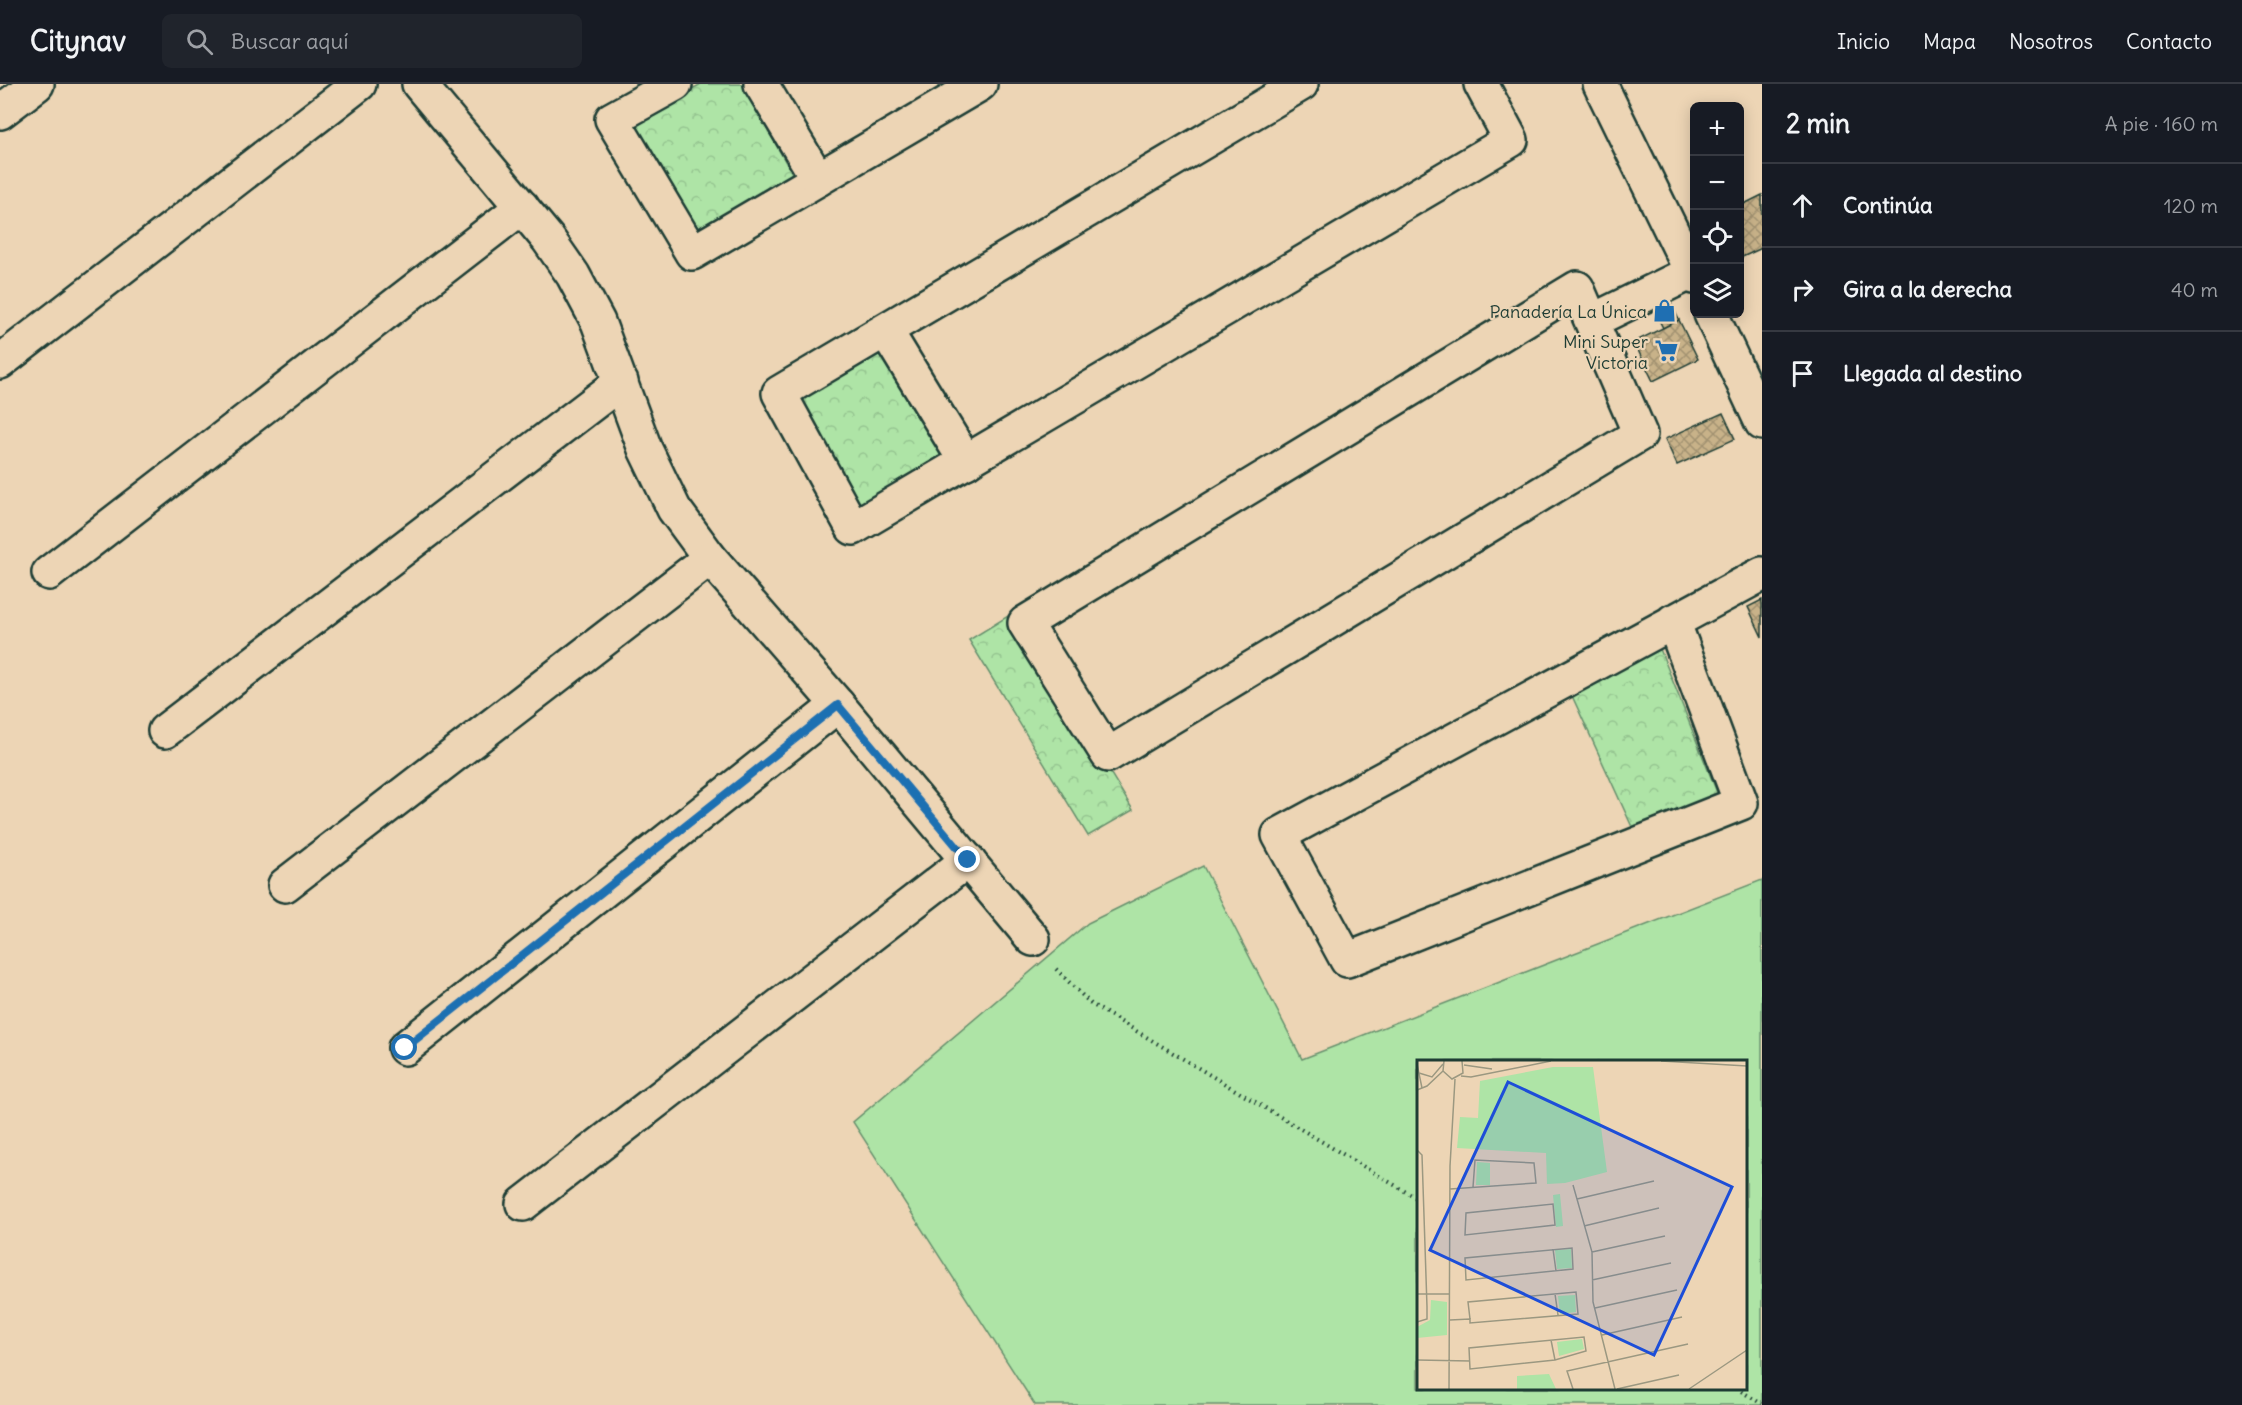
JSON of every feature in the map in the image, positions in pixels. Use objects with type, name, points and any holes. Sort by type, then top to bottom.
[{"type":"street","points":[[0,112],[37,84]]},
{"type":"street","points":[[0,362],[359,84]]},
{"type":"street","points":[[419,84],[548,239],[573,275],[598,322],[645,448],[674,509],[710,558],[838,705],[1033,939]]},
{"type":"street","points":[[675,84],[612,119],[692,253],[980,84]]},
{"type":"street","points":[[761,84],[818,179]]},
{"type":"street","points":[[1301,84],[779,393],[853,528],[1511,140],[1481,84]]},
{"type":"street","points":[[1600,84],[1690,268]]},
{"type":"street","points":[[49,573],[522,207]]},
{"type":"street","points":[[1592,321],[1690,275]]},
{"type":"street","points":[[1577,288],[1592,321],[1640,434],[1108,755],[1025,623],[1577,288]]},
{"type":"street","points":[[1714,318],[1762,423]]},
{"type":"street","points":[[886,331],[966,462]]},
{"type":"street","points":[[165,731],[621,382]]},
{"type":"street","points":[[285,885],[710,558]]},
{"type":"street","points":[[1673,621],[1741,803],[1347,960],[1279,835],[1673,621],[1762,574]]},
{"type":"street","points":[[405,1048],[838,705]]},
{"type":"street","points":[[523,1203],[968,860]]},
{"type":"path","points":[[1056,969],[1091,1004],[1417,1198]]},
{"type":"path","points":[[1738,1390],[1762,1404]]},
{"type":"green space","points":[[701,84],[742,84],[794,177],[689,234],[628,125]]},
{"type":"green space","points":[[883,344],[949,462],[855,516],[788,396]]},
{"type":"green space","points":[[1013,613],[1133,810],[1088,836],[969,640]]},
{"type":"green space","points":[[1658,644],[1718,795],[1633,829],[1568,687]]},
{"type":"green space","points":[[1203,866],[1302,1059],[1762,880],[1762,1405],[1035,1405],[853,1122],[1088,923]]},
{"type":"building","points":[[1762,195],[1762,248],[1744,256],[1744,210],[1744,204]]},
{"type":"building","name":"Panadería La Única","points":[[1667,295],[1679,320],[1663,328],[1650,302]]},
{"type":"building","name":"Mini Super Victoria","points":[[1679,320],[1698,359],[1653,381],[1634,342]]},
{"type":"building","points":[[1723,413],[1735,439],[1677,465],[1665,439]]},
{"type":"building","points":[[1762,600],[1762,637],[1748,607]]},
{"type":"place","name":"Panadería La Única","points":[[1665,311]]},
{"type":"place","name":"Mini Super Victoria","points":[[1666,351]]},
{"type":"route","points":[[405,1048],[838,705],[968,860]]}]
